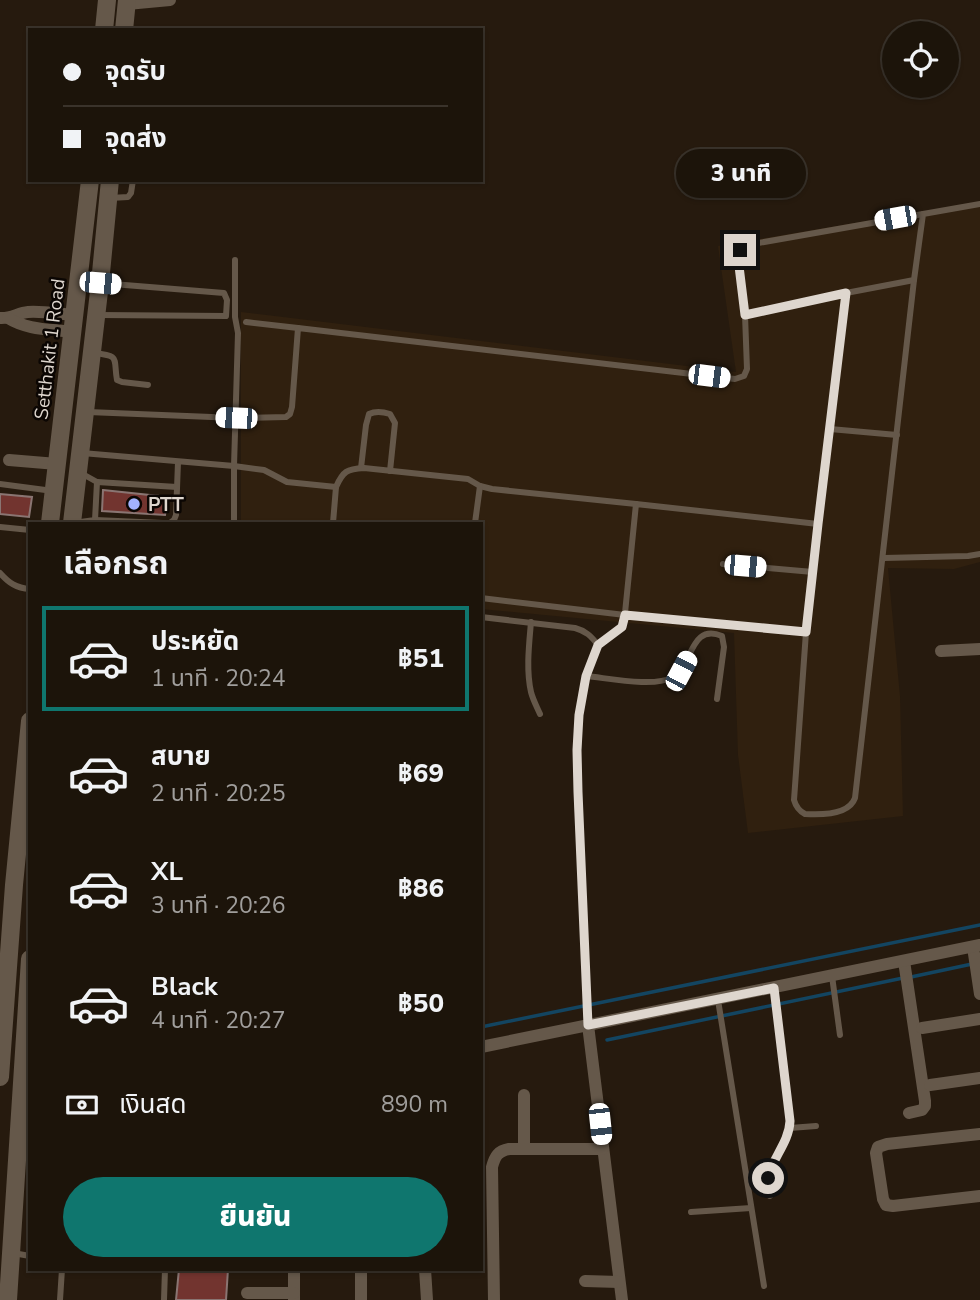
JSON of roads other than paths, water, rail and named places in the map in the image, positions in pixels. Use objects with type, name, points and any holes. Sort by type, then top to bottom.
[{"type":"main road","points":[[104,28],[107,0]]},
{"type":"main road","points":[[124,28],[127,2]]},
{"type":"main road","name":"Setthakit 1 Road","points":[[50,522],[90,182]]},
{"type":"main road","points":[[72,522],[109,189]]},
{"type":"main road","points":[[0,1077],[4,967],[22,885],[28,762]]},
{"type":"main road","points":[[8,1300],[24,1144],[28,1004]]},
{"type":"street","points":[[127,2],[170,0]]},
{"type":"street","points":[[4,318],[28,327],[73,323]]},
{"type":"street","points":[[9,460],[57,464]]},
{"type":"street","points":[[941,651],[980,649]]},
{"type":"street","points":[[483,1047],[976,946],[980,994]]},
{"type":"street","points":[[904,961],[925,1101],[922,1110],[909,1113]]},
{"type":"street","points":[[922,1028],[980,1019]]},
{"type":"street","points":[[588,1025],[622,1300]]},
{"type":"street","points":[[930,1085],[980,1078]]},
{"type":"street","points":[[523,1095],[524,1149]]},
{"type":"street","points":[[980,1133],[887,1144],[878,1147],[876,1153],[886,1205],[980,1196]]},
{"type":"street","points":[[494,1300],[492,1167],[495,1156],[502,1150],[602,1149]]},
{"type":"street","points":[[247,1293],[294,1296],[294,1271]]},
{"type":"street","points":[[360,1271],[361,1300]]},
{"type":"street","points":[[425,1271],[427,1300]]},
{"type":"street","points":[[585,1281],[619,1282]]},
{"type":"lane","points":[[109,189],[128,197],[133,182]]},
{"type":"lane","points":[[246,322],[735,379],[744,376],[747,369],[745,315],[738,258],[740,250],[747,245],[980,204]]},
{"type":"lane","points":[[846,293],[806,632],[794,800],[795,806],[805,814],[846,809],[853,804],[855,798],[923,214]]},
{"type":"lane","points":[[234,522],[238,333],[235,317],[235,260]]},
{"type":"lane","points":[[745,315],[914,280]]},
{"type":"lane","points":[[100,283],[224,293],[227,300],[226,316]]},
{"type":"lane","points":[[97,315],[235,317]]},
{"type":"lane","points":[[85,412],[280,418],[290,414],[298,328]]},
{"type":"lane","points":[[92,352],[113,356],[117,380],[148,385]]},
{"type":"lane","points":[[361,468],[369,414],[385,412],[390,414],[395,423],[390,471]]},
{"type":"lane","points":[[830,429],[897,435]]},
{"type":"lane","points":[[79,462],[178,462],[234,466],[264,470],[287,482],[336,487]]},
{"type":"lane","points":[[79,462],[97,482],[177,487]]},
{"type":"lane","points":[[171,522],[176,515],[178,462]]},
{"type":"lane","points":[[333,522],[336,487],[343,473],[361,468],[468,479],[492,489],[818,524]]},
{"type":"lane","points":[[95,520],[97,482]]},
{"type":"lane","points":[[0,484],[53,491]]},
{"type":"lane","points":[[475,522],[480,486]]},
{"type":"lane","points":[[588,1025],[577,776],[579,715],[586,676],[598,645],[622,627],[636,504]]},
{"type":"lane","points":[[80,522],[140,522]]},
{"type":"lane","points":[[0,527],[28,530]]},
{"type":"lane","points":[[884,558],[980,554]]},
{"type":"lane","points":[[723,564],[813,572]]},
{"type":"lane","points":[[0,573],[9,583],[28,589]]},
{"type":"lane","points":[[483,598],[806,632]]},
{"type":"lane","points":[[483,617],[583,630],[598,645]]},
{"type":"lane","points":[[531,622],[529,681],[531,695],[540,714]]},
{"type":"lane","points":[[586,676],[660,682],[681,671],[700,637],[716,634],[722,636],[724,647],[717,699]]},
{"type":"lane","points":[[832,976],[840,1035]]},
{"type":"lane","points":[[770,1196],[770,1170],[790,1128],[774,988]]},
{"type":"lane","points":[[718,1000],[764,1286]]},
{"type":"lane","points":[[790,1128],[816,1126]]},
{"type":"lane","points":[[691,1212],[751,1208]]},
{"type":"lane","points":[[11,1253],[28,1256]]},
{"type":"lane","points":[[60,1300],[62,1271]]},
{"type":"lane","points":[[164,1300],[165,1271]]},
{"type":"waterway","points":[[483,1027],[980,925]]},
{"type":"waterway","points":[[911,977],[972,964]]},
{"type":"waterway","points":[[607,1040],[903,978]]},
{"type":"place","name":"PTT","points":[[134,504]]}]
